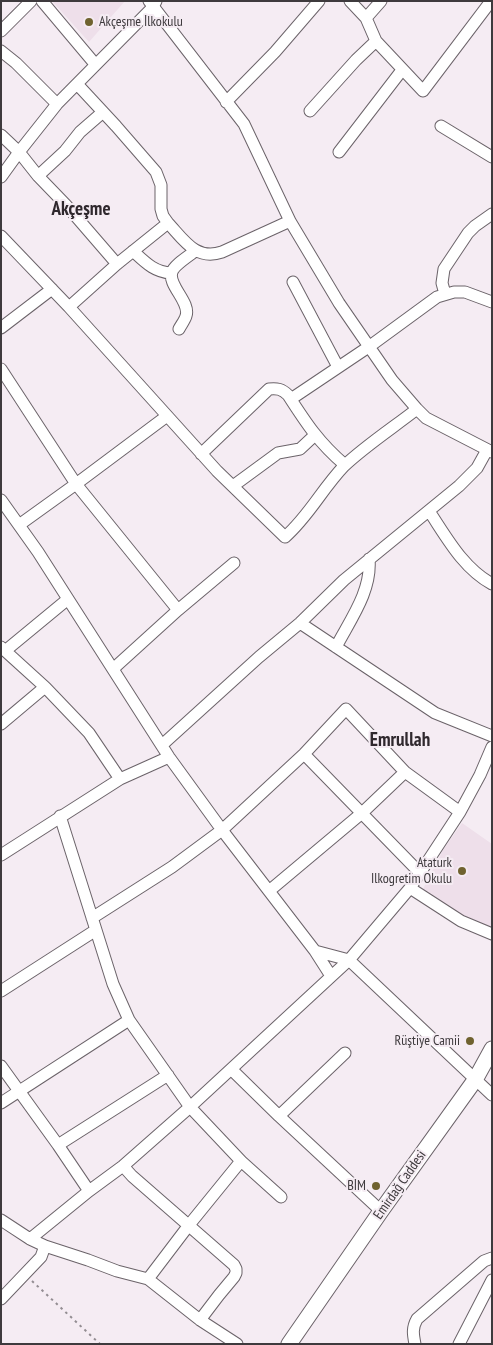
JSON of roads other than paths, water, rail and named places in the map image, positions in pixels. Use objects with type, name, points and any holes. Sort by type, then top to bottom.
[{"type":"main road","name":"Emirdağ Caddesi","points":[[306,1319],[475,1080],[492,1049]]},
{"type":"main road","points":[[281,1344],[306,1319]]},
{"type":"main road","points":[[289,1344],[306,1319]]},
{"type":"street","points":[[1,30],[31,1]]},
{"type":"street","points":[[42,1],[95,64]]},
{"type":"street","points":[[226,102],[255,73],[319,1]]},
{"type":"street","points":[[350,1],[366,18],[376,41],[423,90],[491,1]]},
{"type":"street","points":[[366,18],[381,1]]},
{"type":"street","points":[[1,176],[57,104],[153,3],[244,124],[290,221],[339,302],[392,380],[426,418],[490,451],[468,477],[344,580],[300,623],[259,657],[162,745]]},
{"type":"street","points":[[310,111],[356,60],[376,41]]},
{"type":"street","points":[[1,51],[16,63],[57,104]]},
{"type":"street","points":[[340,152],[402,70]]},
{"type":"street","points":[[77,84],[156,172],[161,185],[161,209],[163,216],[195,251],[201,254],[215,254],[290,221]]},
{"type":"street","points":[[38,176],[65,151],[80,132],[103,112]]},
{"type":"street","points":[[441,126],[492,156]]},
{"type":"street","points":[[1,136],[19,152],[38,176],[117,264]]},
{"type":"street","points":[[446,294],[442,283],[444,269],[468,233],[492,214]]},
{"type":"street","points":[[69,307],[117,264],[168,223]]},
{"type":"street","points":[[1,236],[69,307],[201,454],[285,537],[303,520],[345,465],[417,409]]},
{"type":"street","points":[[133,251],[154,269],[171,273]]},
{"type":"street","points":[[179,329],[187,314],[187,309],[172,281],[171,273],[174,268],[195,251]]},
{"type":"street","points":[[293,282],[338,367]]},
{"type":"street","points":[[1,328],[52,289]]},
{"type":"street","points":[[291,399],[370,346],[437,297],[465,292],[491,301]]},
{"type":"street","points":[[1,369],[76,484],[178,610]]},
{"type":"street","points":[[201,454],[269,389],[280,389],[291,399],[325,447],[345,465]]},
{"type":"street","points":[[19,525],[168,416]]},
{"type":"street","points":[[233,486],[278,453],[300,450],[315,435]]},
{"type":"street","points":[[1,500],[68,599],[169,757],[222,830],[315,951],[331,976]]},
{"type":"street","points":[[429,511],[462,560],[492,584]]},
{"type":"street","points":[[336,647],[366,587],[370,575],[369,559]]},
{"type":"street","points":[[113,668],[178,610],[234,564]]},
{"type":"street","points":[[68,599],[3,649],[46,688],[89,733],[120,779]]},
{"type":"street","points":[[300,623],[435,713],[492,736]]},
{"type":"street","points":[[1,724],[46,688]]},
{"type":"street","points":[[92,918],[172,867],[222,830],[304,754],[346,709],[405,772],[460,812]]},
{"type":"street","points":[[30,1239],[88,1191],[123,1166],[190,1107],[349,960],[410,888],[460,812],[480,775],[492,747]]},
{"type":"street","points":[[304,754],[420,873]]},
{"type":"street","points":[[1,855],[120,779],[169,757]]},
{"type":"street","points":[[269,891],[362,813],[405,772]]},
{"type":"street","points":[[60,816],[113,984],[129,1020],[190,1107],[241,1161],[281,1197]]},
{"type":"street","points":[[410,888],[461,921],[492,934]]},
{"type":"street","points":[[1,991],[96,930]]},
{"type":"street","points":[[315,951],[349,960],[492,1095]]},
{"type":"street","points":[[1,1102],[129,1020]]},
{"type":"street","points":[[279,1116],[345,1053]]},
{"type":"street","points":[[1,1066],[58,1144],[88,1191]]},
{"type":"street","points":[[231,1069],[381,1211]]},
{"type":"street","points":[[58,1144],[168,1075]]},
{"type":"street","points":[[148,1279],[241,1161]]},
{"type":"street","points":[[123,1166],[234,1265],[236,1269],[234,1277],[200,1320]]},
{"type":"street","points":[[1,1220],[30,1239],[45,1246],[88,1260],[116,1272],[148,1279],[200,1320],[237,1344]]},
{"type":"street","points":[[1,1299],[41,1257],[45,1246]]},
{"type":"street","points":[[415,1344],[412,1333],[417,1319],[484,1261],[492,1258]]},
{"type":"street","points":[[459,1343],[490,1288]]},
{"type":"place","name":"Akçeşme İlkokulu","points":[[89,22]]},
{"type":"place","name":"Ataturk Ilkogretim Okulu","points":[[462,871]]},
{"type":"place","name":"Rüştiye Camii","points":[[470,1041]]},
{"type":"place","name":"BİM","points":[[376,1186]]},
{"type":"district","name":"Akçeşme","points":[[81,210]]},
{"type":"district","name":"Emrullah","points":[[400,741]]}]
